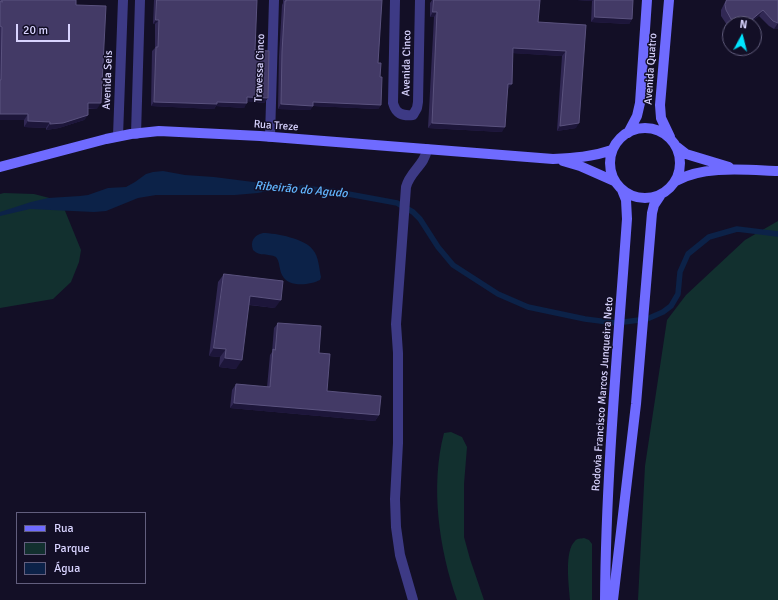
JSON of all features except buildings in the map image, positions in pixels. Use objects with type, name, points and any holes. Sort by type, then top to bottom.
[{"type":"main road","name":"Avenida Quatro","points":[[628,133],[637,116],[640,103],[647,0]]},
{"type":"main road","name":"Avenida Quatro","points":[[669,0],[660,105],[661,118],[670,138]]},
{"type":"main road","points":[[660,196],[652,199],[642,199],[630,196],[614,181],[611,172],[610,160],[612,150],[618,141],[628,133],[641,128],[659,131],[670,138],[677,147],[686,154],[734,169]]},
{"type":"main road","name":"Rua Treze","points":[[0,167],[118,136],[159,131],[270,137],[553,159],[580,158],[612,150]]},
{"type":"main road","points":[[676,181],[680,168],[680,156],[677,147]]},
{"type":"main road","name":"Rua Treze","points":[[553,159],[580,166],[614,181]]},
{"type":"main road","points":[[613,600],[636,404],[652,213],[654,205],[660,196],[676,181],[683,177],[701,172],[734,169],[778,171]]},
{"type":"main road","name":"Rodovia Francisco Marcos Junqueira Neto","points":[[605,600],[606,546],[628,209],[622,190]]},
{"type":"street","name":"Avenida Seis","points":[[118,136],[123,0]]},
{"type":"street","points":[[136,134],[140,0]]},
{"type":"street","name":"Travessa Cinco","points":[[270,137],[274,0]]},
{"type":"street","name":"Avenida Cinco","points":[[395,0],[393,103],[394,109],[398,113],[406,115],[413,115],[417,108],[418,102],[420,0]]},
{"type":"street","points":[[122,26],[139,28]]},
{"type":"street","points":[[413,600],[400,554],[396,526],[395,499],[398,443],[398,353],[396,324],[406,187],[412,173],[424,161],[427,149]]},
{"type":"green space","points":[[0,194],[34,194],[61,201],[81,250],[79,262],[71,282],[53,299],[0,308]]},
{"type":"green space","points":[[778,221],[778,600],[638,600],[645,466],[667,320],[686,295],[745,240]]},
{"type":"green space","points":[[451,432],[462,437],[467,447],[464,484],[464,537],[484,600],[457,600],[445,560],[438,517],[438,474],[444,433]]},
{"type":"green space","points":[[584,538],[589,540],[592,544],[592,600],[570,600],[568,578],[569,552],[576,540]]},
{"type":"water","points":[[163,171],[185,175],[214,177],[308,189],[277,189],[258,193],[235,195],[156,195],[138,198],[106,211],[94,212],[30,209],[0,216],[0,212],[48,198],[88,195],[108,188],[126,187],[146,174]]},
{"type":"water","points":[[263,233],[290,237],[309,246],[315,253],[318,260],[321,277],[320,280],[305,284],[294,284],[285,279],[281,273],[276,257],[261,254],[253,250],[252,241],[257,235]]},
{"type":"waterway","name":"Ribeirão do Agudo","points":[[301,188],[332,191],[397,203],[413,212],[420,219],[438,247],[453,265],[498,294],[528,307],[585,319],[616,323],[647,319],[663,312],[671,306],[678,294],[680,272],[688,254],[709,237],[737,229],[778,234]]}]
